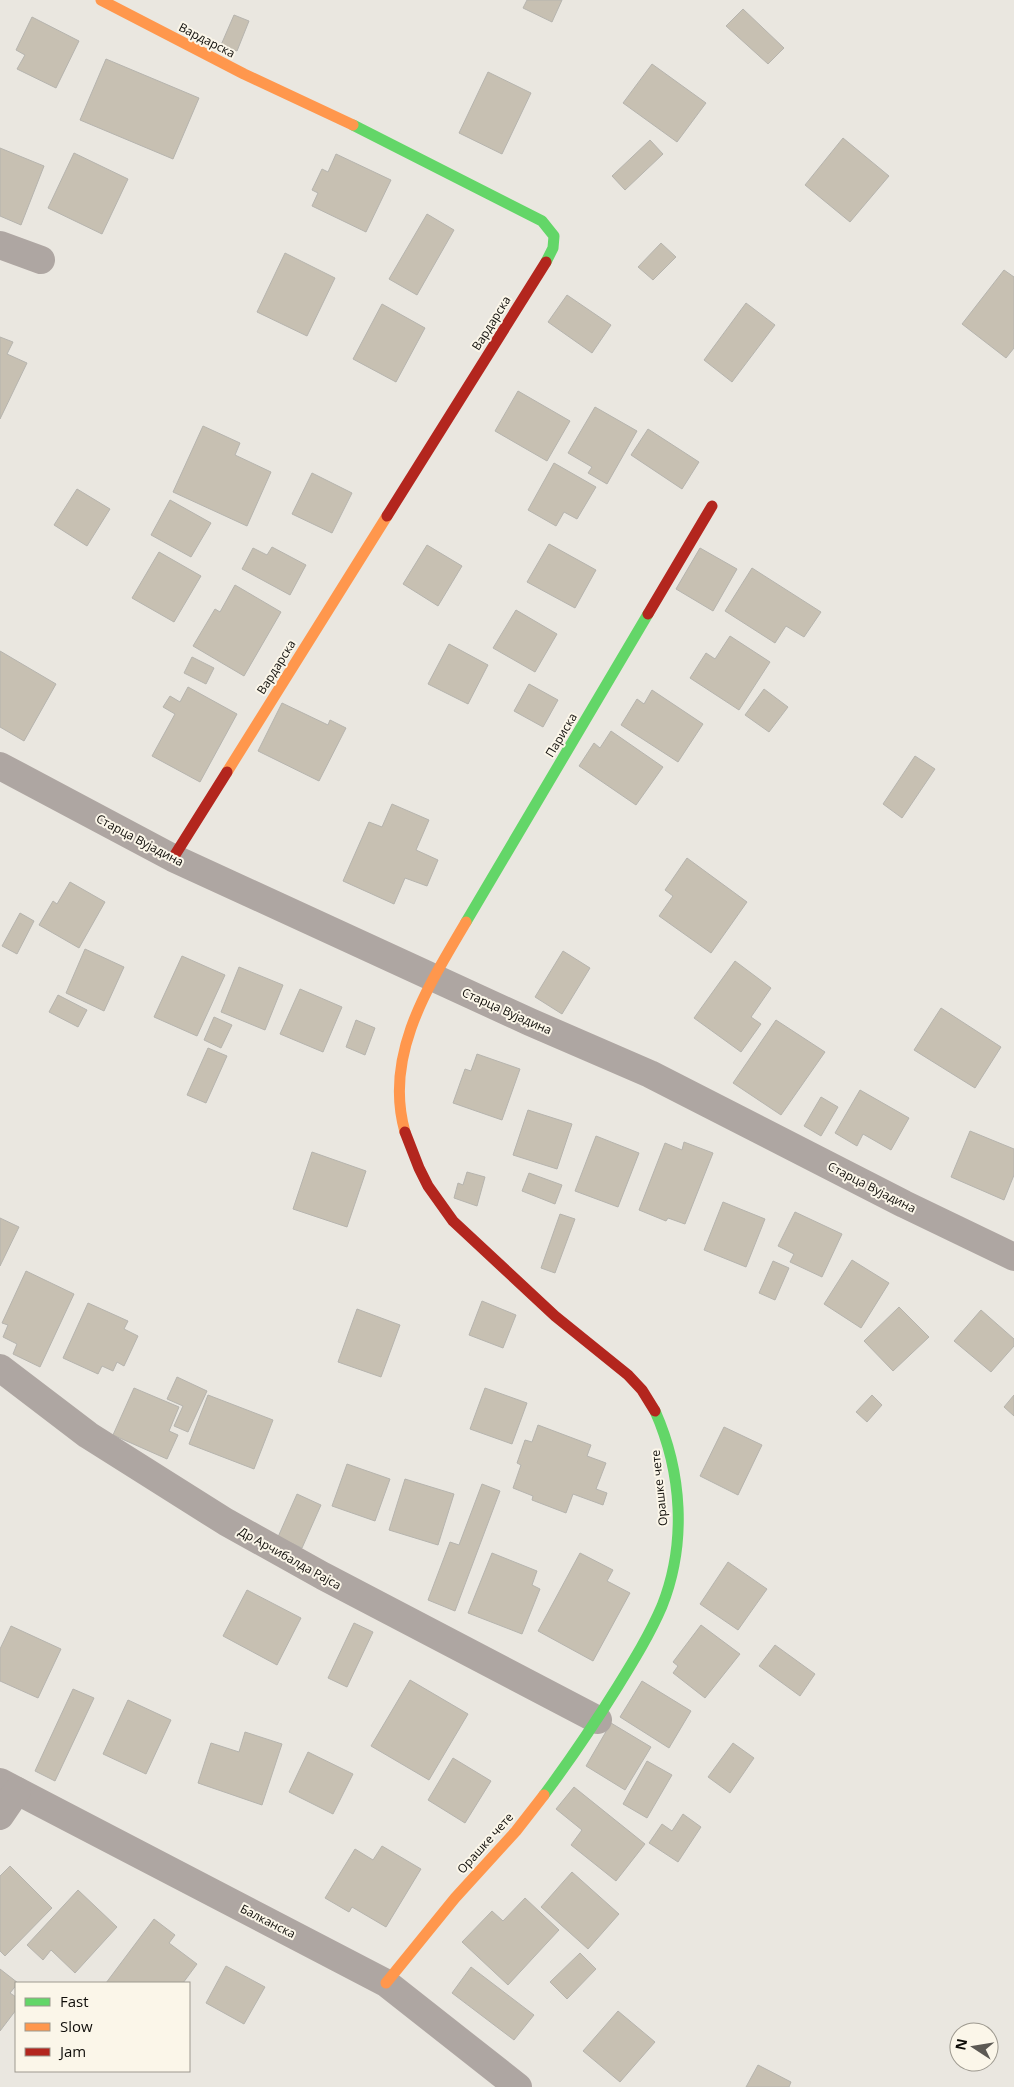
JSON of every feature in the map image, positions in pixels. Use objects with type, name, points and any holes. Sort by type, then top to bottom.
[{"type":"street","name":"Вардарска","points":[[101,0],[244,74],[370,133],[535,216],[547,224],[555,240],[549,257],[172,858]]},
{"type":"street","points":[[0,245],[41,260]]},
{"type":"street","name":"Париска","points":[[433,978],[712,506]]},
{"type":"street","name":"Старца Вујадина","points":[[0,766],[172,858],[530,1022],[650,1074],[904,1204],[1014,1257]]},
{"type":"street","name":"Орашке чете","points":[[386,1983],[456,1897],[523,1822],[598,1720],[652,1630],[671,1578],[678,1536],[673,1461],[666,1433],[642,1390],[616,1365],[575,1333],[511,1276],[448,1216],[416,1162],[402,1120],[398,1078],[403,1050],[433,978]]},
{"type":"street","name":"Др Арчибалда Рајса","points":[[0,1368],[88,1435],[226,1522],[323,1576],[598,1720]]},
{"type":"street","points":[[0,1816],[9,1787]]},
{"type":"street","name":"Балканска","points":[[9,1787],[386,1983],[518,2087]]},
{"type":"building","points":[[527,0],[562,0],[552,22],[523,8]]},
{"type":"building","points":[[743,9],[784,48],[768,64],[726,26]]},
{"type":"building","points":[[234,15],[249,21],[237,51],[221,45]]},
{"type":"building","points":[[32,17],[79,41],[56,88],[17,69],[25,55],[16,50]]},
{"type":"building","points":[[106,59],[199,98],[173,159],[80,120]]},
{"type":"building","points":[[652,64],[706,103],[677,142],[623,103]]},
{"type":"building","points":[[488,72],[531,93],[502,154],[459,133]]},
{"type":"building","points":[[843,138],[889,176],[850,222],[805,185]]},
{"type":"building","points":[[650,140],[663,154],[625,190],[612,176]]},
{"type":"building","points":[[0,148],[44,166],[21,225],[0,216]]},
{"type":"building","points":[[74,153],[128,179],[102,234],[48,208]]},
{"type":"building","points":[[336,154],[391,180],[366,232],[312,206],[318,193],[312,190],[322,169],[328,172]]},
{"type":"building","points":[[427,214],[454,230],[417,295],[389,279]]},
{"type":"building","points":[[661,243],[676,257],[653,280],[638,267]]},
{"type":"building","points":[[285,253],[335,278],[307,336],[257,312]]},
{"type":"building","points":[[1004,270],[1014,277],[1014,348],[1006,358],[962,324]]},
{"type":"building","points":[[567,295],[611,325],[592,353],[548,322]]},
{"type":"building","points":[[746,303],[775,325],[732,382],[704,360]]},
{"type":"building","points":[[382,304],[425,328],[396,382],[353,359]]},
{"type":"building","points":[[0,337],[13,342],[7,354],[27,363],[0,419]]},
{"type":"building","points":[[518,391],[570,421],[547,461],[495,431]]},
{"type":"building","points":[[595,407],[637,431],[607,484],[588,473],[592,467],[568,453]]},
{"type":"building","points":[[203,426],[240,443],[235,455],[271,472],[247,526],[173,492]]},
{"type":"building","points":[[648,429],[699,462],[682,489],[631,455]]},
{"type":"building","points":[[554,463],[596,487],[577,519],[564,512],[556,526],[528,510]]},
{"type":"building","points":[[312,473],[352,493],[332,533],[292,514]]},
{"type":"building","points":[[77,489],[110,509],[87,546],[54,525]]},
{"type":"building","points":[[170,500],[211,523],[191,557],[151,535]]},
{"type":"building","points":[[549,544],[596,570],[575,608],[527,582]]},
{"type":"building","points":[[427,545],[462,566],[438,606],[403,584]]},
{"type":"building","points":[[272,547],[306,565],[290,595],[242,569],[253,548],[267,555]]},
{"type":"building","points":[[700,548],[737,569],[713,611],[676,589]]},
{"type":"building","points":[[159,552],[201,576],[174,622],[132,598]]},
{"type":"building","points":[[752,568],[821,612],[804,637],[786,626],[775,643],[725,611]]},
{"type":"building","points":[[235,585],[281,612],[244,676],[193,646],[215,609],[220,612]]},
{"type":"building","points":[[516,610],[557,634],[535,672],[493,648]]},
{"type":"building","points":[[730,636],[770,662],[739,710],[690,678],[706,653],[715,659]]},
{"type":"building","points":[[449,644],[488,665],[468,704],[428,684]]},
{"type":"building","points":[[0,651],[56,684],[24,741],[0,727]]},
{"type":"building","points":[[192,657],[214,668],[206,684],[184,673]]},
{"type":"building","points":[[529,684],[558,700],[543,727],[514,711]]},
{"type":"building","points":[[188,687],[237,714],[200,782],[152,756],[175,714],[163,707],[170,696],[180,702]]},
{"type":"building","points":[[764,689],[788,707],[769,732],[745,715]]},
{"type":"building","points":[[652,690],[703,724],[678,762],[621,725],[637,699],[644,704]]},
{"type":"building","points":[[282,703],[328,725],[330,720],[346,728],[319,781],[258,751]]},
{"type":"building","points":[[611,731],[663,767],[636,805],[579,766],[594,743],[600,748]]},
{"type":"building","points":[[915,756],[935,769],[902,818],[883,804]]},
{"type":"building","points":[[392,804],[429,820],[416,850],[438,860],[427,886],[405,878],[394,904],[343,881],[369,822],[382,827]]},
{"type":"building","points":[[687,858],[747,902],[711,953],[659,916],[673,896],[665,890]]},
{"type":"building","points":[[70,882],[105,902],[79,948],[39,925],[53,901],[57,904]]},
{"type":"building","points":[[20,913],[34,921],[17,954],[2,946]]},
{"type":"building","points":[[85,949],[124,967],[104,1011],[66,993]]},
{"type":"building","points":[[563,951],[590,968],[562,1014],[535,997]]},
{"type":"building","points":[[182,956],[225,975],[197,1036],[154,1017]]},
{"type":"building","points":[[735,961],[771,988],[751,1017],[761,1024],[741,1052],[694,1018]]},
{"type":"building","points":[[239,967],[283,985],[265,1030],[221,1012]]},
{"type":"building","points":[[300,989],[342,1007],[323,1052],[280,1034]]},
{"type":"building","points":[[58,995],[87,1010],[78,1027],[49,1012]]},
{"type":"building","points":[[941,1008],[1001,1047],[975,1088],[914,1050]]},
{"type":"building","points":[[214,1017],[232,1025],[221,1048],[204,1040]]},
{"type":"building","points":[[356,1020],[375,1028],[365,1055],[346,1047]]},
{"type":"building","points":[[776,1020],[825,1052],[781,1115],[733,1083]]},
{"type":"building","points":[[208,1048],[227,1056],[206,1103],[187,1095]]},
{"type":"building","points":[[477,1054],[520,1069],[502,1120],[453,1103],[465,1069],[471,1071]]},
{"type":"building","points":[[860,1090],[909,1118],[891,1150],[863,1134],[857,1146],[835,1133]]},
{"type":"building","points":[[821,1097],[838,1107],[821,1136],[804,1126]]},
{"type":"building","points":[[528,1110],[572,1124],[557,1169],[513,1155]]},
{"type":"building","points":[[970,1131],[1014,1149],[1014,1175],[1004,1200],[951,1177]]},
{"type":"building","points":[[596,1136],[639,1153],[618,1207],[575,1191]]},
{"type":"building","points":[[684,1142],[713,1153],[685,1224],[668,1218],[666,1221],[639,1210],[665,1143],[682,1150]]},
{"type":"building","points":[[312,1152],[366,1171],[347,1227],[293,1209]]},
{"type":"building","points":[[467,1172],[485,1177],[477,1206],[454,1198],[458,1183],[463,1185]]},
{"type":"building","points":[[529,1173],[562,1185],[555,1204],[522,1191]]},
{"type":"building","points":[[723,1202],[765,1219],[746,1267],[704,1250]]},
{"type":"building","points":[[795,1212],[842,1234],[822,1277],[790,1262],[794,1254],[778,1246]]},
{"type":"building","points":[[560,1214],[575,1219],[555,1273],[541,1268]]},
{"type":"building","points":[[0,1218],[19,1227],[0,1266]]},
{"type":"building","points":[[852,1260],[889,1283],[861,1328],[824,1304]]},
{"type":"building","points":[[773,1261],[789,1268],[775,1300],[759,1293]]},
{"type":"building","points":[[26,1271],[74,1294],[40,1367],[13,1354],[17,1344],[3,1337],[8,1325],[2,1323]]},
{"type":"building","points":[[482,1301],[516,1315],[503,1348],[469,1335]]},
{"type":"building","points":[[88,1303],[128,1321],[124,1329],[138,1336],[124,1366],[117,1362],[113,1371],[102,1366],[98,1374],[63,1358]]},
{"type":"building","points":[[899,1307],[929,1337],[893,1371],[864,1341]]},
{"type":"building","points":[[357,1309],[400,1325],[381,1377],[338,1362]]},
{"type":"building","points":[[981,1310],[1014,1339],[1014,1346],[991,1372],[954,1341]]},
{"type":"building","points":[[177,1377],[207,1391],[188,1432],[174,1426],[183,1406],[167,1399]]},
{"type":"building","points":[[134,1388],[179,1407],[169,1431],[178,1435],[167,1459],[113,1435]]},
{"type":"building","points":[[485,1388],[527,1403],[512,1444],[470,1429]]},
{"type":"building","points":[[208,1395],[273,1420],[254,1469],[189,1444]]},
{"type":"building","points":[[872,1395],[882,1405],[867,1422],[856,1412]]},
{"type":"building","points":[[1014,1395],[1014,1416],[1004,1407]]},
{"type":"building","points":[[538,1425],[591,1445],[587,1456],[606,1463],[596,1489],[607,1493],[603,1505],[573,1494],[566,1513],[532,1500],[533,1496],[513,1488],[521,1465],[517,1463],[525,1440],[532,1442]]},
{"type":"building","points":[[724,1427],[762,1445],[738,1495],[700,1476]]},
{"type":"building","points":[[347,1464],[390,1479],[375,1521],[332,1506]]},
{"type":"building","points":[[405,1479],[454,1494],[438,1545],[389,1530]]},
{"type":"building","points":[[482,1484],[500,1491],[455,1611],[428,1600],[450,1542],[459,1545]]},
{"type":"building","points":[[297,1494],[321,1505],[302,1548],[278,1537]]},
{"type":"building","points":[[492,1553],[537,1571],[532,1585],[540,1589],[522,1634],[468,1613]]},
{"type":"building","points":[[580,1553],[613,1570],[607,1581],[630,1593],[593,1661],[538,1631]]},
{"type":"building","points":[[728,1562],[767,1589],[738,1630],[700,1604]]},
{"type":"building","points":[[247,1590],[301,1618],[277,1665],[223,1636]]},
{"type":"building","points":[[354,1623],[373,1632],[347,1687],[328,1678]]},
{"type":"building","points":[[701,1625],[740,1654],[705,1698],[673,1673],[678,1666],[673,1662]]},
{"type":"building","points":[[11,1626],[61,1649],[38,1698],[0,1681],[0,1649]]},
{"type":"building","points":[[775,1645],[815,1674],[800,1696],[759,1666]]},
{"type":"building","points":[[410,1680],[468,1714],[429,1780],[371,1746]]},
{"type":"building","points":[[642,1681],[691,1711],[669,1748],[620,1717]]},
{"type":"building","points":[[73,1689],[94,1698],[55,1781],[35,1771]]},
{"type":"building","points":[[128,1700],[171,1720],[146,1774],[103,1754]]},
{"type":"building","points":[[611,1723],[651,1747],[625,1790],[586,1766]]},
{"type":"building","points":[[245,1732],[282,1744],[262,1805],[198,1783],[211,1743],[239,1752]]},
{"type":"building","points":[[733,1743],[754,1758],[730,1793],[708,1777]]},
{"type":"building","points":[[308,1752],[353,1774],[333,1814],[289,1792]]},
{"type":"building","points":[[453,1758],[491,1781],[465,1823],[428,1800]]},
{"type":"building","points":[[647,1761],[672,1775],[647,1818],[623,1804]]},
{"type":"building","points":[[574,1787],[645,1844],[616,1881],[571,1845],[582,1830],[556,1809]]},
{"type":"building","points":[[683,1814],[701,1827],[678,1862],[649,1843],[662,1824],[672,1831]]},
{"type":"building","points":[[382,1846],[421,1869],[386,1927],[352,1907],[349,1912],[325,1898],[355,1849],[373,1860]]},
{"type":"building","points":[[10,1866],[52,1908],[5,1956],[0,1951],[0,1876]]},
{"type":"building","points":[[572,1872],[619,1914],[588,1949],[541,1907]]},
{"type":"building","points":[[78,1890],[117,1927],[75,1973],[51,1950],[43,1960],[27,1945]]},
{"type":"building","points":[[525,1898],[559,1930],[508,1985],[462,1942],[492,1911],[503,1921]]},
{"type":"building","points":[[154,1919],[175,1935],[169,1943],[197,1964],[184,1982],[107,1982]]},
{"type":"building","points":[[580,1953],[596,1969],[567,1999],[550,1982]]},
{"type":"building","points":[[226,1966],[265,1987],[244,2024],[206,2003]]},
{"type":"building","points":[[471,1967],[534,2015],[514,2040],[452,1993]]},
{"type":"building","points":[[0,1969],[17,1982],[10,1993],[15,1996],[15,2011],[0,2031]]},
{"type":"building","points":[[618,2011],[655,2042],[620,2082],[583,2051]]},
{"type":"building","points":[[758,2065],[791,2082],[789,2087],[746,2087]]},
{"type":"traffic: fast","points":[[353,125],[542,221],[554,236],[553,248],[546,262]]},
{"type":"traffic: fast","points":[[466,922],[648,614]]},
{"type":"traffic: fast","points":[[544,1795],[591,1728],[636,1657],[662,1606],[670,1582],[678,1533],[676,1483],[671,1458],[655,1411]]},
{"type":"traffic: slow","points":[[101,0],[244,74],[353,125]]},
{"type":"traffic: slow","points":[[227,772],[387,516]]},
{"type":"traffic: slow","points":[[405,1132],[400,1103],[400,1076],[405,1048],[413,1022],[425,996],[466,922]]},
{"type":"traffic: slow","points":[[386,1983],[455,1898],[516,1831],[544,1795]]},
{"type":"traffic: jam","points":[[387,516],[546,262]]},
{"type":"traffic: jam","points":[[648,614],[712,506]]},
{"type":"traffic: jam","points":[[173,858],[227,772]]},
{"type":"traffic: jam","points":[[405,1132],[428,1186],[453,1221],[555,1316],[628,1375],[642,1390],[655,1411]]}]
